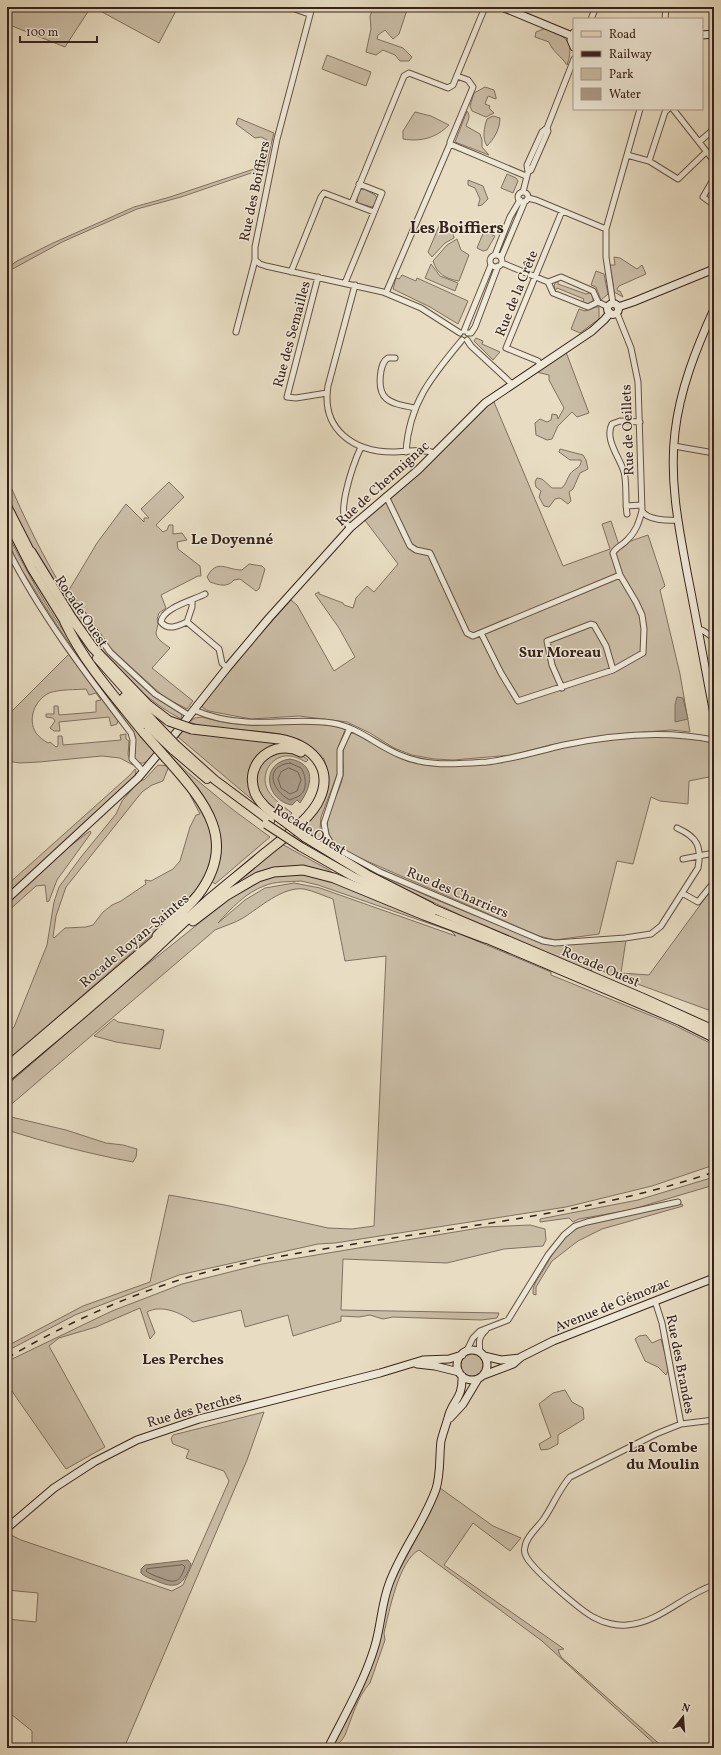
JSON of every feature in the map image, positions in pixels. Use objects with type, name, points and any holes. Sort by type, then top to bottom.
[{"type":"highway","name":"Rocade Royan-Saintes","points":[[7,1067],[298,826],[317,804],[323,791],[324,783],[323,772],[317,760],[310,751],[292,742],[192,729],[169,720],[148,705],[93,648],[71,617],[31,552]]},
{"type":"highway","points":[[65,622],[73,640],[87,659],[148,726],[162,756],[186,781],[209,812],[215,831],[215,860],[207,882],[148,950]]},
{"type":"highway","name":"Rocade Royan-Saintes","points":[[7,1078],[179,921],[280,834],[306,811],[316,796],[319,785],[318,772],[314,764],[304,753],[296,749],[284,747],[268,752],[259,760],[254,769],[253,779],[255,793],[270,811],[303,842],[430,907]]},
{"type":"highway","points":[[148,950],[242,885],[258,876],[288,870],[310,872],[334,878],[424,916],[485,938]]},
{"type":"main road","name":"Rocade Ouest","points":[[7,506],[48,585],[81,637],[120,685],[148,726],[268,823],[303,842],[379,889],[485,938],[674,1018],[714,1038]]},
{"type":"main road","name":"Rocade Ouest","points":[[7,520],[32,569],[65,622]]},
{"type":"main road","name":"Rocade Ouest","points":[[430,907],[647,999],[714,1030]]},
{"type":"street","points":[[289,7],[310,14]]},
{"type":"street","name":"Rue des Boiffiers","points":[[312,7],[277,139],[255,247],[256,260],[260,264],[291,272],[386,293],[421,308],[464,332]]},
{"type":"street","points":[[352,203],[404,76],[406,74],[412,74],[448,88],[453,85],[485,7]]},
{"type":"street","points":[[502,7],[573,35]]},
{"type":"street","points":[[591,18],[596,7]]},
{"type":"street","points":[[665,18],[666,7]]},
{"type":"street","points":[[703,34],[714,34]]},
{"type":"street","points":[[573,62],[547,128],[542,132],[527,165],[527,174],[523,192],[518,194],[518,196],[524,200],[562,211],[606,229]]},
{"type":"street","points":[[386,293],[450,144],[472,87],[468,80],[457,76]]},
{"type":"street","name":"Rue de Oeillets","points":[[640,110],[606,229],[606,257],[613,309],[631,348],[636,367],[640,422],[642,511]]},
{"type":"street","points":[[649,161],[667,110]]},
{"type":"street","points":[[674,110],[714,161]]},
{"type":"street","points":[[699,142],[714,129]]},
{"type":"street","points":[[450,144],[527,174]]},
{"type":"street","points":[[627,155],[649,161],[678,179],[706,152]]},
{"type":"street","points":[[714,178],[703,197],[714,206]]},
{"type":"street","points":[[345,283],[382,194],[359,184]]},
{"type":"street","points":[[464,332],[471,333],[474,327],[501,262],[527,193],[523,192]]},
{"type":"street","points":[[291,272],[322,195],[326,193],[374,212]]},
{"type":"street","points":[[512,384],[472,347],[460,338],[464,332],[491,265],[490,259],[495,255],[496,249],[510,217],[524,200]]},
{"type":"street","name":"Rue de la Crête","points":[[540,365],[538,361],[506,348],[562,211]]},
{"type":"street","points":[[495,255],[499,255],[501,262]]},
{"type":"street","points":[[236,332],[256,260]]},
{"type":"street","points":[[491,265],[501,262],[548,282],[560,277],[593,291],[598,302],[613,309]]},
{"type":"street","name":"Rue de Chermignac","points":[[190,716],[227,668],[269,618],[351,527],[435,453],[485,403],[592,331],[613,309],[714,269]]},
{"type":"street","name":"Rue des Semailles","points":[[318,277],[287,398],[327,393]]},
{"type":"street","points":[[548,282],[553,293],[588,307],[598,302]]},
{"type":"street","points":[[355,285],[327,393],[329,412],[336,427],[348,440],[361,447],[382,452],[425,451],[435,453]]},
{"type":"street","points":[[714,308],[690,367],[679,405],[674,446],[674,482],[678,520],[714,714]]},
{"type":"street","points":[[406,452],[410,426],[415,408],[430,379],[469,336],[464,332]]},
{"type":"street","points":[[395,358],[388,358],[383,363],[379,386],[381,393],[392,402],[415,408]]},
{"type":"street","points":[[627,514],[624,472],[613,448],[609,429],[612,424],[620,421],[640,422]]},
{"type":"street","points":[[674,446],[714,453]]},
{"type":"street","points":[[351,527],[348,526],[345,520],[345,500],[350,476],[361,447]]},
{"type":"street","points":[[386,496],[410,546],[416,550],[430,553],[467,633],[473,636],[620,575]]},
{"type":"street","points":[[626,506],[641,505]]},
{"type":"street","points":[[481,633],[501,673],[518,701],[562,688],[613,670],[643,653],[645,649],[642,615],[620,575],[613,553],[615,549],[627,540],[636,529],[642,511],[643,514],[652,517],[678,520]]},
{"type":"street","points":[[7,548],[22,577],[56,630],[131,733],[133,740],[132,759],[144,772]]},
{"type":"street","points":[[66,591],[110,652],[155,694],[190,716],[213,716],[237,721],[257,722],[308,720],[333,723],[350,728],[401,755],[421,761],[445,764],[508,759],[562,746],[609,738],[684,734],[714,740]]},
{"type":"street","points":[[186,622],[170,627],[162,624],[161,619],[168,610],[192,601],[205,594]]},
{"type":"street","points":[[186,622],[192,607],[192,601]]},
{"type":"street","points":[[186,622],[219,649],[222,663],[227,668]]},
{"type":"street","points":[[562,688],[552,665],[547,641],[591,624],[594,625],[606,646],[613,670]]},
{"type":"street","points":[[698,630],[702,630],[714,638]]},
{"type":"street","points":[[7,899],[162,756],[180,728]]},
{"type":"street","name":"Rue des Charriers","points":[[350,728],[340,750],[340,775],[324,824],[326,835],[332,846],[380,872],[543,941],[555,943],[625,938],[651,934],[661,926],[698,868],[700,855]]},
{"type":"street","points":[[677,828],[692,836],[696,841],[700,855]]},
{"type":"street","points":[[683,859],[714,853]]},
{"type":"street","points":[[682,893],[698,902],[714,882]]},
{"type":"street","points":[[328,1748],[367,1668],[375,1647],[388,1585],[427,1511],[436,1488],[440,1468],[442,1441],[448,1415],[460,1396],[462,1387],[458,1363],[473,1338],[480,1331],[508,1320],[548,1255],[564,1235],[575,1226],[678,1202]]},
{"type":"street","name":"Avenue de Gémozac","points":[[481,1377],[513,1364],[521,1358],[553,1341],[714,1278]]},
{"type":"street","name":"Rue des Brandes","points":[[655,1301],[662,1323],[681,1424],[714,1420]]},
{"type":"street","points":[[446,1423],[463,1404],[487,1366],[482,1354],[479,1340],[482,1333],[489,1327]]},
{"type":"street","points":[[464,1354],[470,1350],[482,1354]]},
{"type":"street","name":"Rue des Perches","points":[[7,1528],[36,1502],[66,1480],[111,1452],[137,1440],[199,1419],[423,1360],[449,1358],[464,1354]]},
{"type":"street","name":"Avenue de Gémozac","points":[[482,1354],[501,1360],[521,1358]]},
{"type":"street","name":"Rue des Perches","points":[[412,1363],[435,1366],[461,1374]]},
{"type":"street","points":[[461,1374],[470,1380],[481,1377]]},
{"type":"street","points":[[681,1424],[656,1434],[570,1477],[564,1484],[544,1519],[527,1540],[525,1555],[531,1564],[583,1612],[609,1624],[626,1625],[649,1621],[694,1593],[714,1585]]},
{"type":"green space","points":[[7,7],[91,7],[65,47],[7,24]]},
{"type":"green space","points":[[93,7],[178,7],[159,43]]},
{"type":"green space","points":[[374,7],[408,7],[399,34],[393,39],[385,30],[378,35],[377,39],[403,48],[412,57],[409,61],[400,61],[395,55],[383,50],[376,55],[366,52],[371,29],[370,16]]},
{"type":"green space","points":[[546,28],[564,37],[567,41],[570,51],[567,65],[552,48],[549,42],[535,37],[536,32]]},
{"type":"green space","points":[[327,55],[371,72],[366,86],[322,69]]},
{"type":"green space","points":[[485,87],[494,90],[496,97],[496,99],[488,96],[485,104],[490,106],[489,108],[494,113],[486,117],[472,111],[470,106],[474,93]]},
{"type":"green space","points":[[467,111],[469,116],[466,126],[480,134],[482,147],[489,155],[455,142]]},
{"type":"green space","points":[[415,112],[431,116],[449,125],[439,133],[428,138],[416,140],[403,139],[403,131]]},
{"type":"green space","points":[[493,116],[500,118],[499,126],[494,137],[487,146],[484,136],[485,126],[487,119]]},
{"type":"green space","points":[[238,118],[274,133],[266,166],[260,167],[267,140],[261,137],[255,138],[236,124]]},
{"type":"green space","points":[[260,167],[257,171],[181,197],[137,209],[62,242],[7,272],[7,268],[17,261],[53,243],[134,207],[170,197]]},
{"type":"green space","points":[[507,174],[516,178],[518,181],[513,193],[501,188]]},
{"type":"green space","points":[[468,180],[483,186],[488,199],[482,205],[478,206],[480,199],[475,188],[468,185]]},
{"type":"green space","points":[[364,189],[375,195],[377,198],[372,207],[358,203],[357,198],[360,190]]},
{"type":"green space","points":[[440,224],[452,228],[454,238],[445,243],[432,257],[428,252]]},
{"type":"green space","points":[[484,231],[495,236],[487,250],[483,251],[477,248]]},
{"type":"green space","points":[[457,239],[461,250],[469,255],[459,281],[450,279],[440,273],[433,261],[447,245]]},
{"type":"green space","points":[[614,257],[620,258],[637,269],[642,265],[646,274],[619,286],[617,289],[623,297],[614,292],[610,265],[615,265]]},
{"type":"green space","points":[[431,264],[440,276],[458,283],[455,291],[425,278]]},
{"type":"green space","points":[[596,271],[604,274],[608,294],[601,300],[596,287],[591,285]]},
{"type":"green space","points":[[402,275],[416,281],[417,278],[468,301],[458,324],[430,307],[393,289],[396,278],[399,279]]},
{"type":"green space","points":[[558,280],[558,284],[586,294],[590,293],[593,295],[593,301],[588,305],[582,303],[584,299],[557,288],[555,291],[554,285]]},
{"type":"green space","points":[[599,307],[599,319],[580,333],[571,329],[579,309],[585,311]]},
{"type":"green space","points":[[476,338],[483,341],[482,344],[500,352],[493,360],[474,341]]},
{"type":"green space","points":[[566,352],[589,413],[577,417],[572,412],[558,426],[552,439],[547,440],[536,435],[535,423],[540,419],[547,422],[551,420],[552,414],[557,415],[558,419],[564,408],[549,380],[549,375],[536,372]]},
{"type":"green space","points":[[494,402],[563,566],[610,549],[602,524],[611,521],[619,545],[648,535],[665,586],[660,590],[680,674],[690,732],[671,730],[619,734],[550,745],[512,755],[453,760],[434,759],[412,755],[394,748],[370,733],[347,722],[299,716],[251,719],[209,711],[203,708],[202,704],[222,677],[291,600],[297,605],[334,671],[355,657],[339,628],[315,594],[319,592],[319,594],[353,608],[356,598],[367,586],[374,592],[398,564],[364,519],[490,403]]},
{"type":"green space","points":[[560,449],[583,455],[588,469],[580,473],[573,489],[569,492],[571,501],[568,504],[560,498],[555,499],[549,507],[544,506],[539,497],[541,491],[536,487],[535,482],[537,478],[542,479],[552,488],[562,488],[571,472],[579,467],[581,463],[581,460],[570,460],[559,452]]},
{"type":"green space","points":[[7,478],[49,565],[82,619],[123,668],[150,694],[182,713],[181,719],[158,705],[136,687],[96,645],[78,622],[62,598],[16,519],[7,497]]},
{"type":"green space","points":[[169,482],[184,497],[156,525],[163,532],[167,530],[169,525],[173,525],[173,534],[182,533],[187,540],[177,542],[178,549],[200,566],[201,576],[198,576],[161,595],[166,608],[159,613],[156,635],[170,648],[152,668],[193,701],[187,709],[164,697],[108,646],[69,590],[97,543],[126,504],[144,522],[144,518],[149,518],[141,509]]},
{"type":"green space","points":[[7,533],[50,611],[77,651],[156,751],[145,763],[139,763],[134,757],[135,736],[132,730],[56,624],[20,568],[10,547]]},
{"type":"green space","points":[[249,564],[262,566],[265,569],[259,589],[256,591],[240,579],[223,585],[210,582],[207,577],[214,568],[218,566],[242,570]]},
{"type":"green space","points":[[69,654],[118,720],[117,724],[111,726],[109,717],[59,722],[60,731],[54,731],[50,728],[55,721],[53,718],[46,717],[46,714],[54,714],[54,706],[58,706],[59,715],[96,712],[96,701],[101,700],[96,693],[89,695],[86,689],[63,690],[49,693],[36,705],[32,716],[33,728],[44,741],[48,743],[50,742],[56,747],[58,746],[58,736],[62,736],[63,745],[121,740],[120,735],[126,734],[126,739],[129,741],[128,755],[133,765],[120,758],[102,756],[20,763],[7,761],[7,716]]},
{"type":"green space","points":[[202,717],[222,722],[257,725],[311,723],[343,728],[345,730],[339,745],[338,772],[321,817],[320,829],[325,845],[299,828],[328,777],[324,759],[305,743],[290,736],[256,731],[205,727],[189,722],[195,718]]},
{"type":"green space","points":[[184,729],[287,742],[256,760],[255,802],[178,737]]},
{"type":"green space","points":[[357,733],[422,763],[485,764],[612,739],[665,736],[711,740],[714,776],[689,781],[688,804],[660,801],[651,797],[633,864],[617,861],[599,934],[555,940],[539,936],[369,862],[349,853],[334,842],[328,827],[328,817],[343,776],[343,750],[350,734]]},
{"type":"green space","points":[[276,751],[299,753],[308,760],[306,762],[291,756],[280,757],[269,766],[265,776],[266,786],[270,794],[292,813],[287,820],[262,796],[256,778],[258,769],[265,760]]},
{"type":"green space","points":[[167,753],[186,771],[232,809],[270,837],[215,884],[211,881],[217,830]]},
{"type":"green space","points":[[158,765],[169,766],[163,781],[152,785],[142,792],[66,887],[56,916],[53,937],[54,938],[65,928],[86,927],[93,925],[103,912],[112,905],[121,901],[146,884],[145,880],[151,881],[173,869],[180,861],[190,827],[196,815],[200,814],[190,795],[191,792],[212,829],[213,858],[203,883],[183,908],[7,1061],[7,1033],[14,1027],[47,945],[54,902],[59,887],[116,814],[122,801],[140,780],[144,780]]},
{"type":"green space","points":[[135,769],[135,776],[7,894],[7,885]]},
{"type":"green space","points":[[90,831],[91,833],[57,880],[49,901],[47,902],[45,885],[36,886],[7,912],[7,903],[70,846]]},
{"type":"green space","points":[[280,843],[334,874],[314,870],[237,881]]},
{"type":"green space","points":[[331,849],[375,872],[432,898],[545,944],[626,940],[621,973],[649,975],[714,886],[714,1012],[591,967],[592,972],[486,929],[458,914],[371,873]]},
{"type":"green space","points":[[305,873],[329,879],[551,972],[551,975],[674,1025],[714,1045],[714,1165],[652,1186],[566,1207],[335,1243],[318,1244],[179,1275],[75,1315],[7,1351],[7,1347],[9,1345],[83,1306],[150,1282],[169,1195],[225,1205],[328,1228],[352,1229],[374,1226],[386,956],[345,961],[333,899],[311,891],[296,889],[280,894],[240,920],[215,930],[7,1108],[7,1085],[133,976],[243,888],[271,875]],"holes":[[[301,881],[318,885],[451,931],[456,936],[320,888],[294,883],[265,888],[245,900],[218,923],[233,907],[251,892],[268,884]]]},
{"type":"green space","points":[[114,1019],[118,1022],[164,1030],[160,1049],[116,1042],[94,1036]]},
{"type":"green space","points":[[7,1116],[66,1130],[106,1143],[123,1145],[137,1149],[136,1157],[133,1162],[117,1159],[69,1148],[7,1130]]},
{"type":"green space","points":[[714,1177],[714,1185],[630,1210],[579,1219],[573,1222],[569,1218],[540,1222],[540,1219],[638,1200]]},
{"type":"green space","points":[[682,1204],[683,1206],[602,1229],[578,1241],[552,1261],[536,1287],[536,1295],[533,1294],[535,1284],[561,1242],[579,1227],[587,1223]]},
{"type":"green space","points":[[530,1225],[545,1229],[546,1240],[543,1246],[504,1249],[447,1263],[343,1259],[341,1310],[499,1313],[497,1318],[481,1320],[393,1317],[383,1319],[370,1315],[359,1317],[341,1316],[341,1321],[293,1336],[288,1315],[245,1327],[241,1310],[193,1322],[177,1313],[165,1309],[159,1309],[147,1312],[155,1333],[150,1339],[140,1308],[96,1327],[59,1338],[49,1346],[105,1447],[66,1469],[7,1384],[8,1361],[112,1311],[182,1284],[262,1264],[485,1227]]},
{"type":"green space","points":[[646,1335],[652,1343],[661,1339],[669,1368],[666,1375],[658,1367],[645,1361],[635,1339],[639,1336]]},
{"type":"green space","points":[[472,1353],[480,1357],[484,1365],[480,1373],[472,1377],[464,1373],[460,1365],[464,1357]]},
{"type":"green space","points":[[565,1390],[572,1402],[583,1408],[584,1419],[558,1435],[558,1444],[549,1449],[541,1450],[539,1444],[551,1437],[539,1404],[553,1393]]},
{"type":"green space","points":[[264,1412],[247,1460],[124,1748],[32,1748],[32,1731],[7,1711],[7,1619],[36,1622],[38,1593],[7,1590],[7,1533],[21,1540],[172,1591],[183,1585],[229,1481],[224,1471],[186,1458],[189,1450],[173,1444],[171,1439],[173,1435]]},
{"type":"green space","points":[[440,1488],[493,1526],[521,1538],[510,1551],[473,1523],[444,1565],[564,1649],[558,1650],[561,1657],[664,1748],[659,1748],[542,1641],[419,1550],[412,1556],[400,1575],[384,1633],[385,1640],[370,1683],[358,1701],[344,1737],[336,1748],[331,1748],[355,1700],[394,1580],[431,1511]]},
{"type":"water","points":[[677,697],[683,698],[688,719],[675,722],[675,705]]},
{"type":"water","points":[[290,759],[305,766],[310,776],[307,790],[300,803],[297,800],[292,805],[283,802],[276,797],[270,782],[270,774],[274,767],[280,762]]},
{"type":"water","points":[[188,1560],[191,1564],[186,1576],[176,1585],[159,1582],[141,1573],[141,1569],[145,1565]]},
{"type":"railway","points":[[7,1358],[54,1332],[102,1309],[152,1289],[203,1273],[239,1264],[294,1254],[487,1224],[579,1207],[669,1186],[714,1172]]},
{"type":"district","name":"Les Boiffiers","points":[[457,227]]},
{"type":"district","name":"Le Doyenné","points":[[232,539]]},
{"type":"district","name":"Sur Moreau","points":[[560,652]]},
{"type":"district","name":"Les Perches","points":[[183,1359]]},
{"type":"district","name":"La Combe du Moulin","points":[[663,1456]]}]
